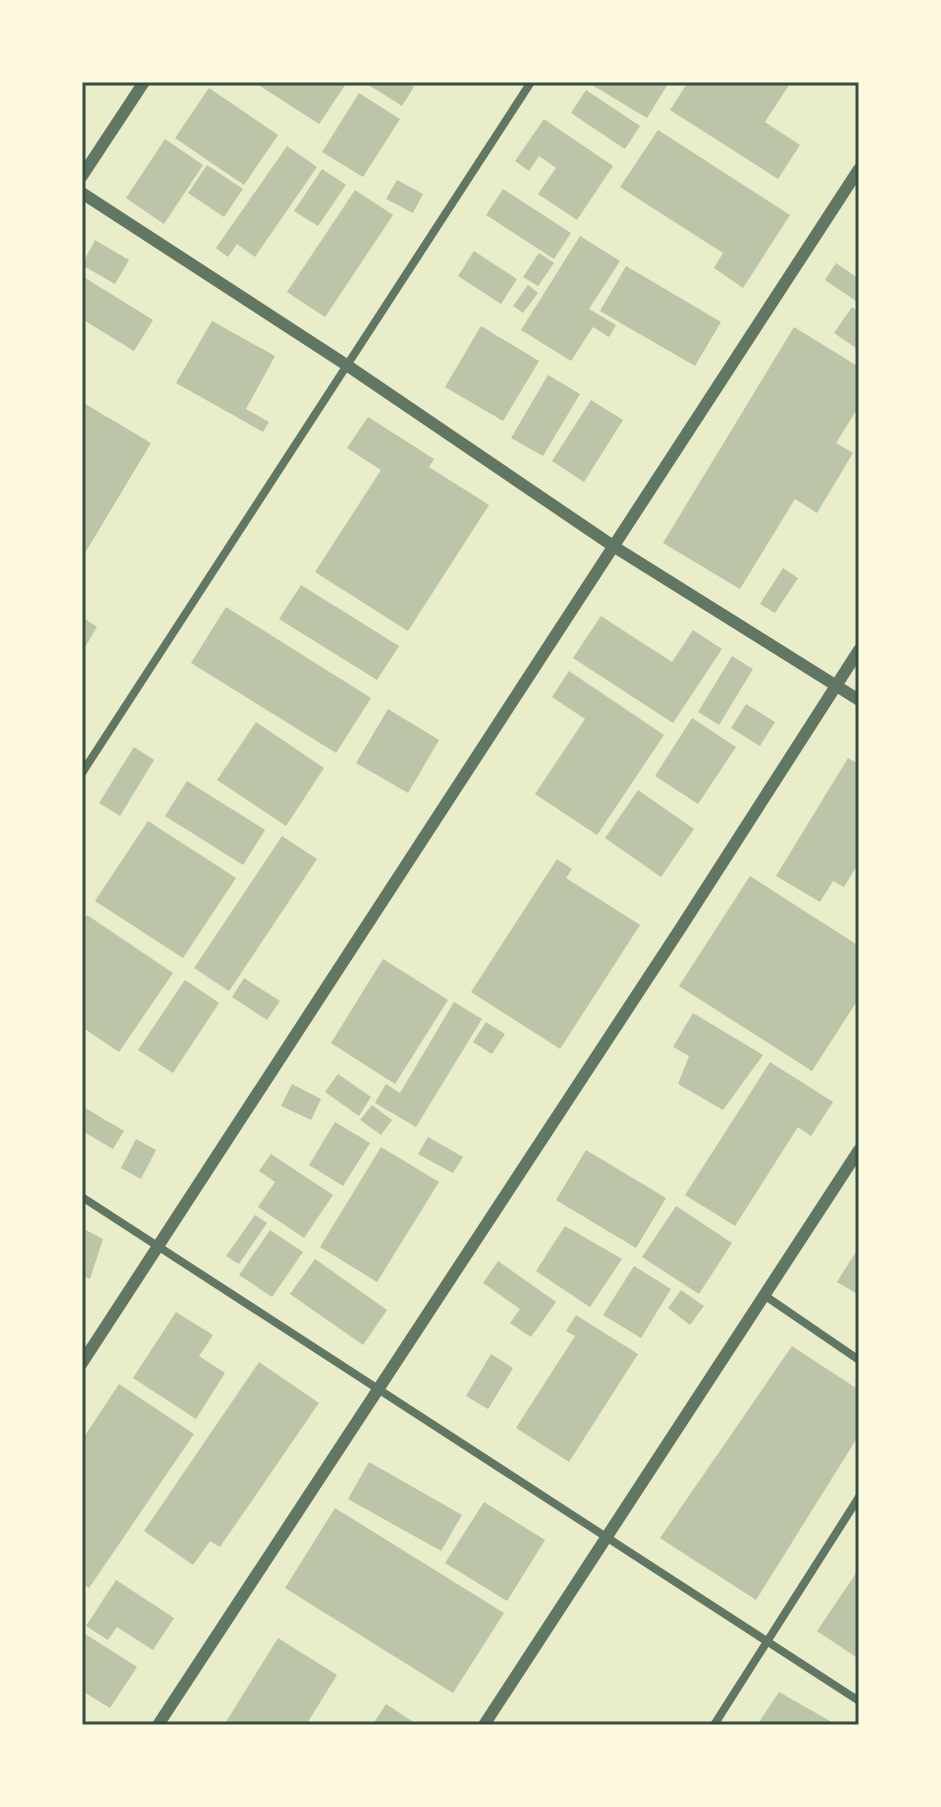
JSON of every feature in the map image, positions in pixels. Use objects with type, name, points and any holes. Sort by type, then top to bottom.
[{"type":"street","points":[[82,179],[145,82]]},
{"type":"street","points":[[82,773],[531,82]]},
{"type":"street","points":[[82,1363],[859,169]]},
{"type":"street","points":[[82,193],[348,366],[613,546],[859,700]]},
{"type":"street","points":[[158,1725],[671,943],[859,650]]},
{"type":"street","points":[[484,1725],[859,1150]]},
{"type":"street","points":[[82,1197],[859,1701]]},
{"type":"street","points":[[764,1295],[859,1360]]},
{"type":"street","points":[[714,1725],[859,1497]]},
{"type":"building","points":[[254,82],[347,82],[319,124]]},
{"type":"building","points":[[368,82],[406,82],[414,87],[402,106]]},
{"type":"building","points":[[587,82],[669,82],[647,118]]},
{"type":"building","points":[[688,82],[791,82],[765,122],[800,145],[778,179],[670,110]]},
{"type":"building","points":[[209,88],[278,135],[244,185],[175,138]]},
{"type":"building","points":[[586,90],[640,126],[625,149],[571,113]]},
{"type":"building","points":[[359,93],[400,119],[363,177],[322,152]]},
{"type":"building","points":[[544,119],[613,166],[577,220],[538,194],[556,168],[539,156],[529,171],[515,161]]},
{"type":"building","points":[[658,130],[790,215],[743,288],[714,268],[723,253],[620,187]]},
{"type":"building","points":[[165,139],[203,165],[164,224],[126,198]]},
{"type":"building","points":[[287,146],[317,167],[255,257],[237,244],[228,257],[216,248]]},
{"type":"building","points":[[207,165],[243,189],[224,217],[188,193]]},
{"type":"building","points":[[322,169],[346,185],[318,226],[294,211]]},
{"type":"building","points":[[397,180],[423,194],[413,213],[386,199]]},
{"type":"building","points":[[503,189],[571,233],[554,259],[486,215]]},
{"type":"building","points":[[355,190],[393,215],[325,317],[287,292]]},
{"type":"building","points":[[580,236],[620,261],[589,309],[616,325],[609,337],[593,327],[571,361],[521,330]]},
{"type":"building","points":[[95,240],[129,260],[115,284],[82,265]]},
{"type":"building","points":[[474,251],[517,279],[501,304],[458,276]]},
{"type":"building","points":[[539,253],[554,263],[538,286],[523,277]]},
{"type":"building","points":[[836,263],[859,279],[859,303],[825,280]]},
{"type":"building","points":[[626,266],[721,322],[695,366],[600,311]]},
{"type":"building","points":[[82,276],[153,320],[134,351],[82,319]]},
{"type":"building","points":[[528,285],[538,293],[523,313],[513,306]]},
{"type":"building","points":[[852,307],[859,312],[859,350],[834,333]]},
{"type":"building","points":[[212,321],[275,356],[246,409],[269,422],[263,432],[176,383]]},
{"type":"building","points":[[481,326],[539,361],[503,421],[445,387]]},
{"type":"building","points":[[794,327],[859,367],[859,406],[836,443],[853,453],[817,513],[795,499],[740,589],[663,543]]},
{"type":"building","points":[[548,375],[580,394],[543,456],[511,438]]},
{"type":"building","points":[[591,400],[623,420],[584,482],[552,461]]},
{"type":"building","points":[[82,402],[151,443],[82,558]]},
{"type":"building","points":[[368,417],[434,459],[429,467],[489,505],[408,631],[315,572],[381,470],[347,448]]},
{"type":"building","points":[[783,568],[798,578],[775,613],[760,604]]},
{"type":"building","points":[[301,585],[399,646],[377,680],[279,619]]},
{"type":"building","points":[[226,607],[371,698],[336,753],[191,663]]},
{"type":"building","points":[[601,616],[672,662],[693,630],[722,649],[673,723],[573,658]]},
{"type":"building","points":[[82,617],[97,627],[82,652]]},
{"type":"building","points":[[732,656],[753,669],[719,725],[698,712]]},
{"type":"building","points":[[569,671],[664,735],[597,835],[535,794],[585,719],[552,697]]},
{"type":"building","points":[[746,704],[775,722],[760,746],[731,728]]},
{"type":"building","points":[[388,709],[439,740],[408,793],[356,763]]},
{"type":"building","points":[[692,718],[736,747],[698,804],[655,776]]},
{"type":"building","points":[[256,722],[324,768],[286,826],[217,780]]},
{"type":"building","points":[[134,747],[154,760],[120,816],[99,803]]},
{"type":"building","points":[[848,758],[859,764],[859,862],[844,887],[833,881],[820,902],[776,876]]},
{"type":"building","points":[[187,781],[265,830],[243,865],[165,816]]},
{"type":"building","points":[[638,790],[694,829],[661,877],[605,838]]},
{"type":"building","points":[[148,821],[236,878],[183,958],[95,901]]},
{"type":"building","points":[[282,836],[317,859],[229,991],[194,968]]},
{"type":"building","points":[[557,859],[572,869],[566,878],[640,925],[560,1049],[471,992]]},
{"type":"building","points":[[750,876],[859,946],[859,998],[812,1071],[679,986]]},
{"type":"building","points":[[87,915],[173,973],[119,1052],[82,1027],[82,922]]},
{"type":"building","points":[[383,959],[448,1000],[395,1084],[331,1043]]},
{"type":"building","points":[[244,978],[280,1001],[267,1020],[232,997]]},
{"type":"building","points":[[185,980],[219,1003],[173,1073],[138,1050]]},
{"type":"building","points":[[454,1002],[482,1019],[416,1127],[375,1103],[386,1084],[400,1093]]},
{"type":"building","points":[[693,1013],[763,1055],[723,1110],[678,1084],[689,1056],[673,1047]]},
{"type":"building","points":[[486,1022],[505,1034],[492,1054],[473,1042]]},
{"type":"building","points":[[770,1062],[833,1102],[811,1136],[798,1127],[735,1226],[685,1195]]},
{"type":"building","points":[[338,1074],[371,1097],[359,1116],[325,1092]]},
{"type":"building","points":[[292,1084],[321,1099],[311,1120],[281,1106]]},
{"type":"building","points":[[372,1105],[392,1120],[381,1135],[360,1120]]},
{"type":"building","points":[[82,1106],[124,1131],[113,1149],[82,1131]]},
{"type":"building","points":[[335,1122],[370,1143],[343,1186],[309,1165]]},
{"type":"building","points":[[428,1137],[463,1157],[453,1173],[418,1154]]},
{"type":"building","points":[[136,1139],[156,1150],[141,1179],[121,1168]]},
{"type":"building","points":[[381,1147],[439,1182],[377,1282],[320,1247]]},
{"type":"building","points":[[586,1150],[666,1198],[636,1248],[556,1200]]},
{"type":"building","points":[[271,1154],[333,1195],[304,1238],[258,1207],[275,1182],[259,1171]]},
{"type":"building","points":[[676,1206],[732,1243],[699,1294],[642,1257]]},
{"type":"building","points":[[255,1215],[267,1223],[239,1264],[226,1256]]},
{"type":"building","points":[[565,1226],[622,1259],[590,1307],[536,1271]]},
{"type":"building","points":[[82,1228],[103,1239],[90,1279],[82,1275]]},
{"type":"building","points":[[270,1230],[303,1252],[272,1297],[239,1275]]},
{"type":"building","points":[[859,1247],[859,1295],[837,1282]]},
{"type":"building","points":[[315,1259],[387,1310],[363,1345],[290,1294]]},
{"type":"building","points":[[498,1261],[556,1302],[531,1337],[510,1323],[520,1309],[483,1283]]},
{"type":"building","points":[[634,1266],[671,1289],[641,1338],[603,1315]]},
{"type":"building","points":[[681,1290],[704,1306],[690,1325],[668,1308]]},
{"type":"building","points":[[176,1312],[213,1335],[199,1356],[225,1373],[196,1419],[133,1378]]},
{"type":"building","points":[[576,1315],[638,1354],[569,1462],[516,1428],[575,1336],[566,1331]]},
{"type":"building","points":[[792,1346],[859,1390],[859,1435],[756,1600],[660,1538]]},
{"type":"building","points":[[491,1354],[513,1368],[488,1409],[466,1396]]},
{"type":"building","points":[[259,1362],[319,1403],[220,1547],[210,1541],[193,1565],[144,1531]]},
{"type":"building","points":[[119,1384],[194,1434],[89,1588],[82,1583],[85,1560],[82,1558],[82,1440]]},
{"type":"building","points":[[369,1462],[462,1515],[441,1551],[348,1499]]},
{"type":"building","points":[[484,1502],[545,1540],[507,1601],[445,1563]]},
{"type":"building","points":[[335,1508],[504,1613],[453,1693],[285,1588]]},
{"type":"building","points":[[859,1569],[859,1659],[817,1631]]},
{"type":"building","points":[[116,1580],[174,1618],[153,1650],[117,1627],[108,1640],[86,1626]]},
{"type":"building","points":[[82,1632],[137,1667],[110,1708],[82,1691]]},
{"type":"building","points":[[278,1638],[337,1675],[306,1725],[224,1725]]},
{"type":"building","points":[[779,1692],[837,1725],[757,1725]]},
{"type":"building","points":[[386,1704],[418,1725],[381,1725],[375,1721]]}]
